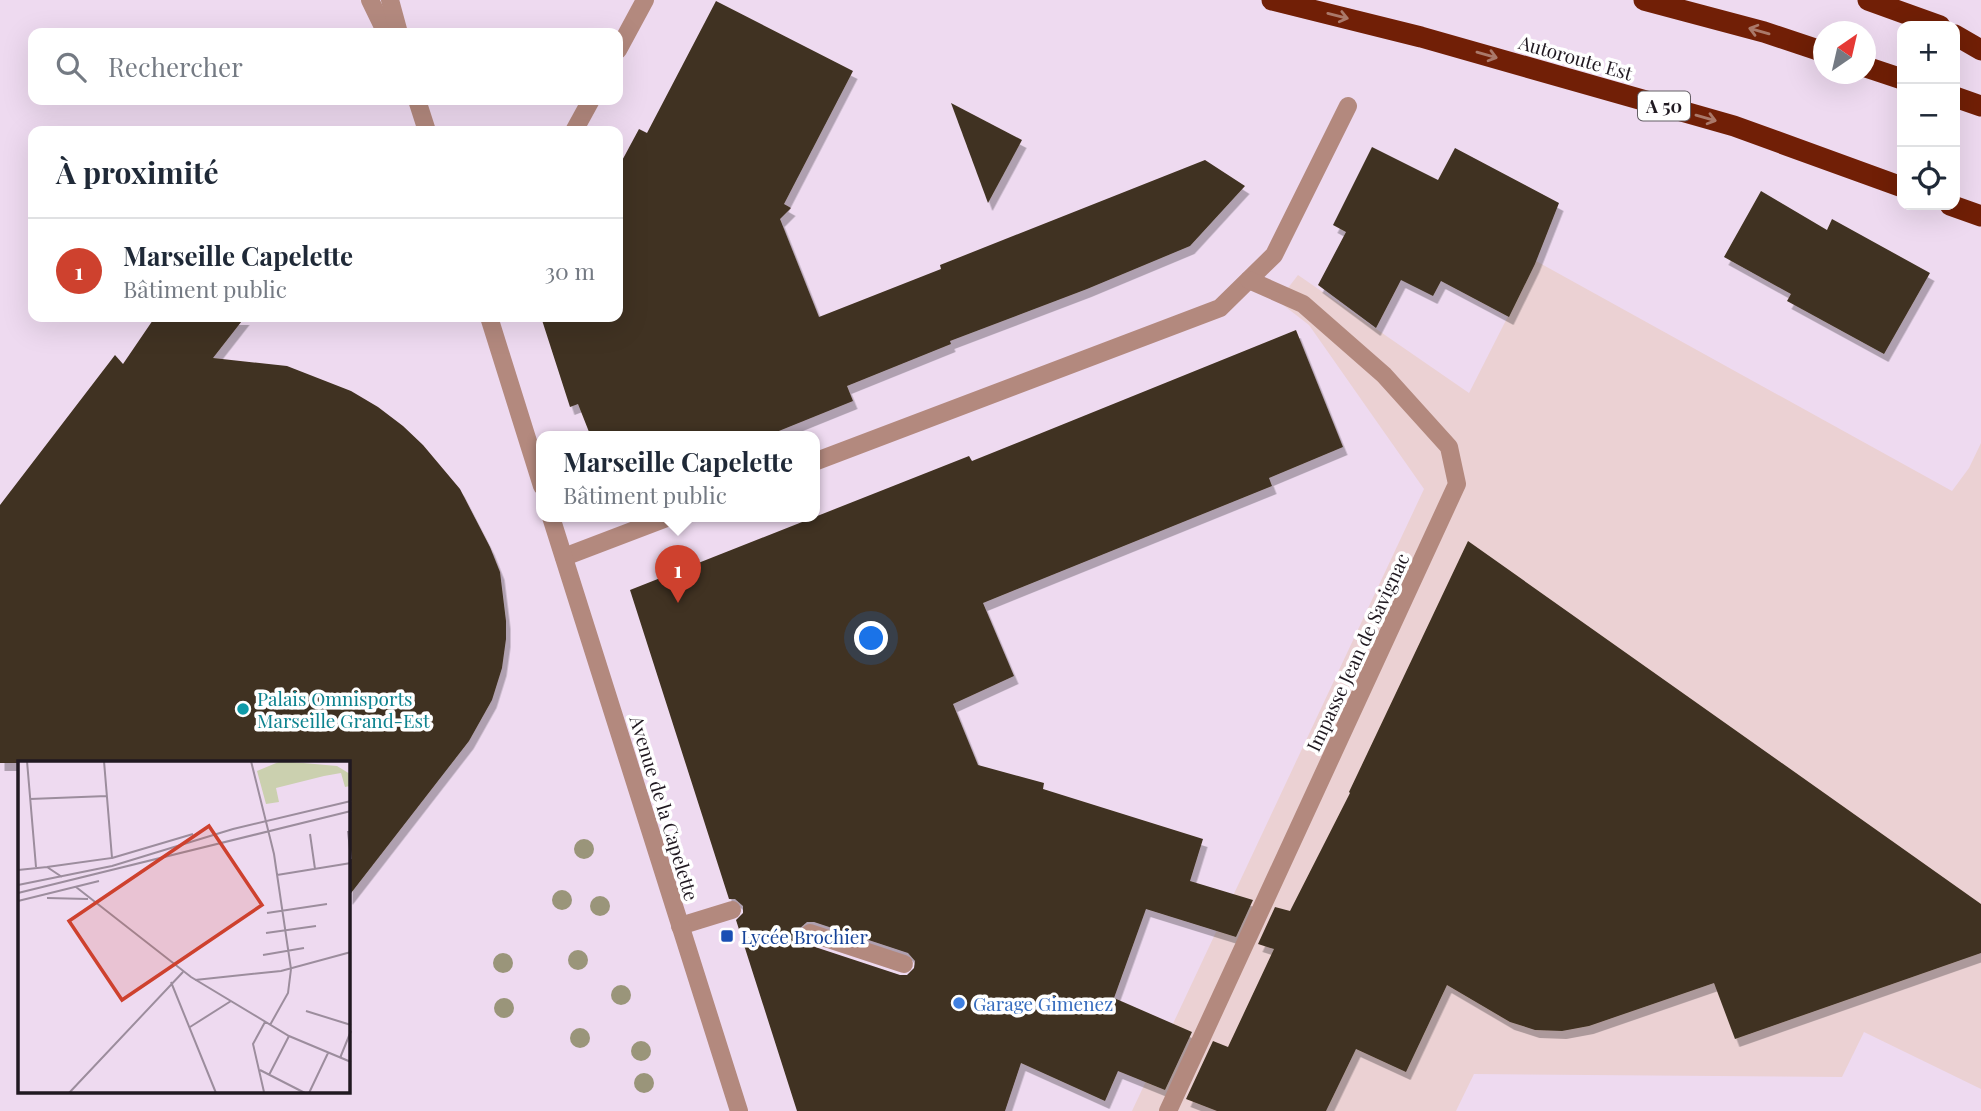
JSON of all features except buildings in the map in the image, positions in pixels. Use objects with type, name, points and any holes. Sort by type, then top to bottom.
[{"type":"highway","name":"Autoroute Est","points":[[1272,0],[1421,37],[1734,126],[1897,185]]},
{"type":"highway","points":[[1644,0],[1765,32],[1813,48]]},
{"type":"highway","points":[[1867,0],[1926,21]]},
{"type":"highway","points":[[1960,38],[1981,50]]},
{"type":"highway","points":[[1876,70],[1897,77]]},
{"type":"highway","points":[[1960,99],[1981,106]]},
{"type":"highway","points":[[1960,209],[1981,216]]},
{"type":"street","points":[[370,0],[384,28]]},
{"type":"street","points":[[390,0],[398,28]]},
{"type":"street","points":[[623,41],[645,0]]},
{"type":"street","points":[[419,105],[426,126]]},
{"type":"street","points":[[577,126],[588,105]]},
{"type":"street","points":[[820,460],[1220,308],[1274,255],[1348,106]]},
{"type":"street","name":"Impasse Jean de Savignac","points":[[1168,1111],[1457,484],[1448,447],[1384,375],[1303,304],[1249,280]]},
{"type":"street","points":[[491,322],[536,470]]},
{"type":"street","name":"Avenue de la Capelette","points":[[553,522],[739,1111]]},
{"type":"street","points":[[564,557],[656,522]]},
{"type":"street","points":[[680,926],[732,910]]},
{"type":"street","points":[[810,933],[904,964]]},
{"type":"shaded area","points":[[1536,261],[1952,491],[1969,468],[1981,443],[1981,1089],[1864,1032],[1842,1077],[1474,1074],[1456,1111],[1132,1111],[1424,489],[1309,325],[1278,301],[1298,275],[1469,393]]},
{"type":"place","name":"Marseille Capelette","points":[[678,603]]},
{"type":"place","name":"Palais Omnisports Marseille Grand-Est","points":[[243,709]]},
{"type":"place","name":"Lycée Brochier","points":[[727,936]]},
{"type":"place","name":"Garage Gimenez","points":[[959,1003]]}]
